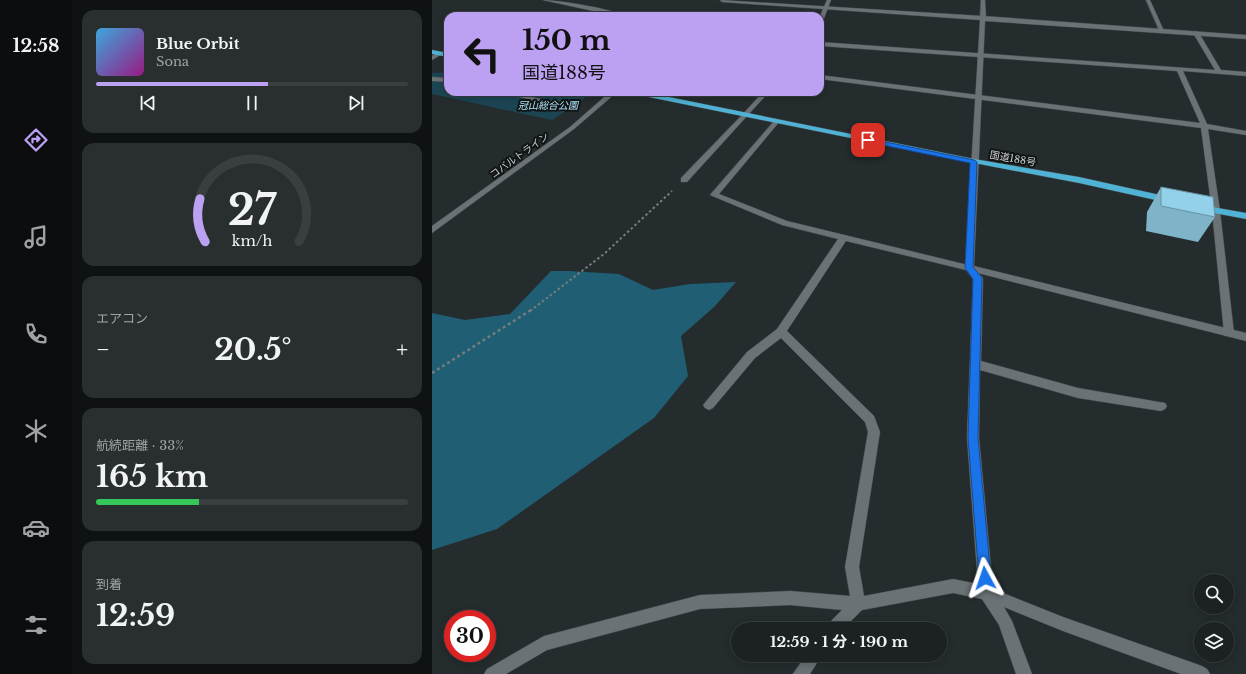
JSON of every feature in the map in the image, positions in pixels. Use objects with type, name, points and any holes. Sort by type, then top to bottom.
[{"type":"highway","points":[[432,52],[444,54]]},
{"type":"highway","name":"国道188号","points":[[653,96],[974,162],[1079,180],[1178,202]]},
{"type":"highway","points":[[1193,206],[1246,216]]},
{"type":"street","points":[[545,0],[605,12]]},
{"type":"street","points":[[722,0],[1246,37]]},
{"type":"street","points":[[824,12],[829,0]]},
{"type":"street","points":[[983,0],[969,268],[978,278],[973,438],[986,594],[1005,621],[1024,674]]},
{"type":"street","points":[[1148,0],[1162,30]]},
{"type":"street","points":[[1196,33],[1219,72]]},
{"type":"street","points":[[824,44],[1246,74]]},
{"type":"street","points":[[432,58],[440,53]]},
{"type":"street","points":[[1179,69],[1204,126],[1216,211],[1229,333]]},
{"type":"street","points":[[824,78],[1204,126],[1246,133]]},
{"type":"street","points":[[432,79],[444,80]]},
{"type":"street","points":[[521,96],[558,104]]},
{"type":"street","name":"コバルトライン","points":[[432,230],[572,128],[609,96]]},
{"type":"street","points":[[684,180],[762,96]]},
{"type":"street","points":[[777,121],[714,195],[786,223],[1246,337]]},
{"type":"street","points":[[709,405],[751,355],[781,332],[844,237]]},
{"type":"street","points":[[781,332],[870,419],[874,432],[852,567],[858,604]]},
{"type":"street","points":[[975,364],[1078,393],[1161,406]]},
{"type":"street","points":[[492,674],[544,643],[700,602],[790,598],[858,604],[952,586],[986,594],[1063,624],[1202,674]]},
{"type":"street","points":[[840,622],[858,604]]},
{"type":"street","points":[[801,674],[810,662]]},
{"type":"path","points":[[432,373],[522,317],[604,254],[684,180]]},
{"type":"green space","name":"冠山総合公園","points":[[444,72],[444,96],[586,97],[552,120],[432,94],[432,73]]},
{"type":"shaded area","points":[[551,271],[619,274],[653,290],[690,284],[736,282],[714,307],[681,336],[688,376],[654,418],[497,529],[432,550],[432,313],[465,320],[510,314]]},
{"type":"building","points":[[1161,187],[1213,197],[1215,217],[1161,206]]},
{"type":"route","points":[[868,140],[974,162],[969,268],[978,278],[973,438],[985,578]]}]
